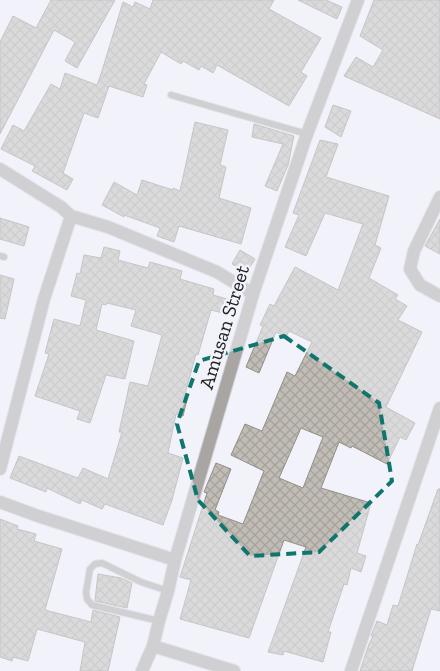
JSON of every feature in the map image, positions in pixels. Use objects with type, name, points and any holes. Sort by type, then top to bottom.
[{"type":"street","name":"Amusan Street","points":[[142,671],[153,646],[175,560],[253,294],[307,134],[358,0]]},
{"type":"street","points":[[0,169],[61,207],[71,216],[108,227],[216,272],[253,294]]},
{"type":"street","points":[[440,197],[414,251],[410,269],[420,285],[440,296]]},
{"type":"street","points":[[0,469],[44,299],[71,216]]},
{"type":"street","points":[[351,671],[440,408]]},
{"type":"street","points":[[0,502],[175,560]]},
{"type":"street","points":[[153,646],[234,671]]},
{"type":"lane","points":[[171,95],[307,134]]},
{"type":"lane","points":[[158,621],[92,605],[87,599],[86,592],[90,569],[95,564],[102,563],[141,582],[168,591]]},
{"type":"highlighted area","points":[[284,336],[379,403],[392,481],[319,552],[250,556],[198,500],[177,424],[199,361]]},
{"type":"building","points":[[51,0],[115,0],[77,68],[65,61],[75,42],[54,30],[0,134],[0,42],[13,16],[36,28]]},
{"type":"building","points":[[153,0],[274,0],[269,9],[321,38],[301,72],[307,76],[289,106],[217,65],[213,73],[201,66],[199,70],[183,61],[181,64],[161,52],[144,84],[147,85],[143,97],[109,86],[98,118],[84,113],[63,173],[73,179],[67,190],[32,171],[35,166],[1,149],[13,125],[24,131],[51,84],[60,89],[65,73],[97,85],[123,2],[133,7],[135,2],[150,9]]},
{"type":"building","points":[[298,0],[326,0],[342,7],[337,19]]},
{"type":"building","points":[[374,0],[440,0],[440,119],[344,76],[356,57],[373,67],[383,50],[360,36]]},
{"type":"building","points":[[333,105],[351,111],[341,137],[325,127]]},
{"type":"building","points":[[195,122],[228,130],[220,165],[226,167],[219,198],[251,208],[241,244],[179,226],[174,242],[157,236],[160,228],[124,215],[124,217],[102,205],[114,182],[137,195],[142,180],[180,191]]},
{"type":"building","points":[[254,124],[294,136],[288,165],[277,191],[265,186],[283,144],[252,137]]},
{"type":"building","points":[[320,140],[338,144],[326,177],[389,196],[375,245],[381,248],[369,278],[398,295],[395,299],[407,306],[398,320],[422,332],[386,407],[415,423],[406,440],[400,437],[387,464],[352,446],[351,448],[339,442],[321,488],[371,503],[357,553],[366,556],[361,572],[351,568],[347,585],[344,584],[328,632],[331,632],[323,662],[284,651],[283,655],[268,652],[306,547],[284,540],[249,638],[180,619],[191,580],[180,577],[207,493],[204,492],[216,463],[231,469],[215,510],[219,512],[218,515],[243,524],[264,471],[231,455],[245,424],[262,431],[287,372],[295,376],[312,342],[289,331],[286,337],[276,332],[259,373],[246,367],[263,326],[260,325],[270,304],[274,306],[295,267],[338,290],[363,224],[325,213],[306,256],[285,247],[299,215],[293,213]],"holes":[[[301,428],[323,437],[303,488],[279,478]]]},
{"type":"building","points":[[0,218],[29,227],[24,246],[0,239]]},
{"type":"building","points":[[440,219],[440,254],[425,246]]},
{"type":"building","points":[[104,247],[120,251],[118,260],[148,268],[150,262],[182,271],[180,279],[214,289],[213,295],[234,301],[230,315],[211,310],[185,394],[188,395],[183,416],[176,414],[168,453],[183,458],[163,525],[105,504],[102,509],[82,500],[80,504],[47,488],[46,492],[10,478],[19,456],[78,478],[83,468],[108,479],[122,432],[119,432],[130,382],[148,386],[162,335],[131,326],[136,310],[107,303],[106,305],[102,304],[96,330],[134,341],[125,379],[106,375],[90,423],[77,419],[80,411],[35,396],[49,354],[45,353],[54,319],[80,326],[86,300],[71,296],[77,273],[80,274],[84,255],[101,258]]},
{"type":"building","points":[[240,250],[255,259],[247,272],[232,264]]},
{"type":"building","points":[[0,275],[14,279],[5,319],[0,318]]},
{"type":"building","points":[[438,489],[440,489],[440,611],[431,609],[412,671],[360,671],[377,621],[387,625],[393,605],[398,606],[417,544]]},
{"type":"building","points":[[0,519],[18,526],[17,529],[36,534],[34,541],[62,549],[45,610],[91,622],[93,610],[120,617],[108,671],[80,671],[85,642],[37,629],[28,661],[13,657],[12,661],[0,657]]},
{"type":"building","points":[[98,574],[121,578],[132,583],[127,608],[95,601]]}]
